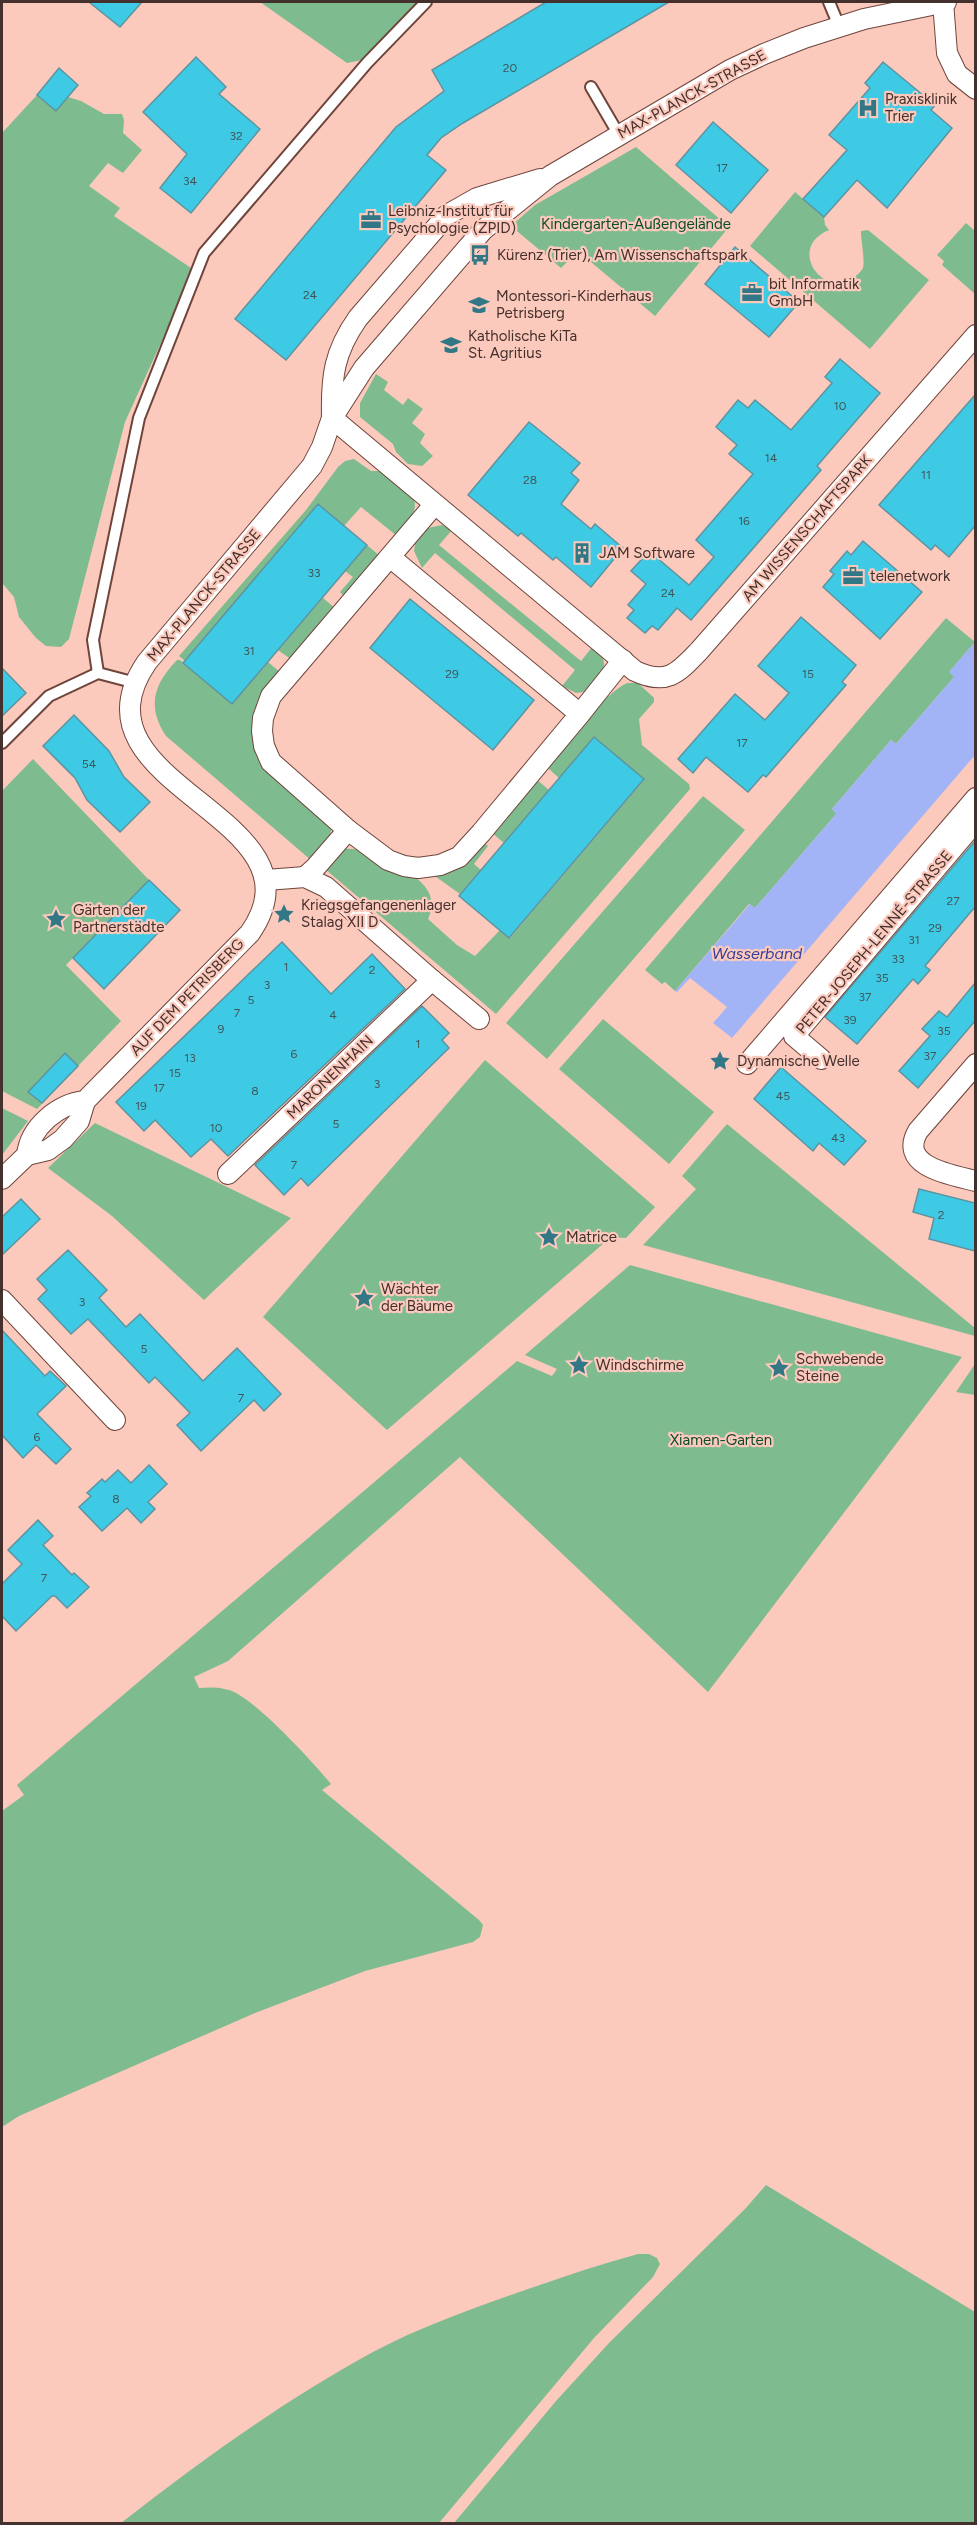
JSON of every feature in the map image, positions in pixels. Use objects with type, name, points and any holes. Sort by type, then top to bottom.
[{"type":"street","name":"MAX-PLANCK-STRASSE","points":[[266,880],[254,854],[237,833],[147,757],[132,723],[131,702],[136,683],[147,662],[312,466],[322,447],[332,418],[364,368],[483,230],[550,176],[730,70],[784,46],[839,26],[901,9],[945,2]]},
{"type":"street","points":[[945,2],[947,53],[957,74],[975,89]]},
{"type":"street","name":"MAX-PLANCK-STRASSE","points":[[332,418],[331,390],[334,368],[347,333],[447,215],[477,198],[550,176]]},
{"type":"street","name":"AM WISSENSCHAFTSPARK","points":[[332,418],[635,671],[655,678],[678,673],[975,335]]},
{"type":"street","points":[[434,505],[277,687],[263,718],[264,746],[271,762],[348,830],[396,864],[418,868],[432,867],[459,856],[481,833],[623,660]]},
{"type":"street","points":[[390,557],[580,714]]},
{"type":"street","points":[[747,1064],[975,798]]},
{"type":"street","name":"PETER-JOSEPH-LENNÉ-STRASSE","points":[[821,1059],[794,1036],[975,821]]},
{"type":"street","points":[[305,877],[348,830]]},
{"type":"street","points":[[266,880],[305,877],[326,887],[479,1019]]},
{"type":"street","name":"AUF DEM PETRISBERG","points":[[2,1179],[27,1155],[48,1150],[63,1139],[80,1121],[85,1101],[250,933],[262,912],[266,880]]},
{"type":"street","name":"MARONENHAIN","points":[[228,1174],[432,980]]},
{"type":"street","points":[[975,1064],[918,1131],[914,1140],[916,1153],[926,1166],[975,1181]]},
{"type":"street","points":[[2,1300],[115,1420]]},
{"type":"lane","points":[[98,674],[93,640],[139,418],[204,253],[367,63],[426,2]]},
{"type":"lane","points":[[829,2],[839,26]]},
{"type":"lane","points":[[591,87],[619,135]]},
{"type":"lane","points":[[2,743],[49,696],[98,674],[136,683]]},
{"type":"green space","points":[[260,2],[420,2],[362,60],[347,63]]},
{"type":"green space","points":[[37,95],[56,111],[68,97],[81,101],[104,114],[122,114],[123,133],[142,150],[123,173],[108,163],[89,186],[120,208],[114,216],[194,270],[125,422],[69,639],[61,647],[46,646],[36,638],[19,617],[14,597],[2,583],[2,133]]},
{"type":"green space","name":"Kindergarten-Außengelände","points":[[636,147],[729,227],[655,316],[578,251],[561,268],[511,226],[535,205]]},
{"type":"green space","points":[[795,192],[824,217],[825,225],[829,230],[817,238],[811,247],[810,258],[813,268],[820,276],[830,281],[841,282],[859,273],[863,268],[861,231],[868,230],[929,280],[870,349],[750,246]]},
{"type":"green space","points":[[966,223],[975,231],[975,294],[942,265],[944,261],[937,255]]},
{"type":"green space","points":[[376,374],[388,382],[384,390],[403,405],[408,398],[423,409],[412,423],[425,434],[420,443],[433,456],[422,466],[408,464],[396,452],[393,444],[360,417],[360,403]]},
{"type":"green space","points":[[354,459],[371,471],[380,471],[414,498],[413,514],[397,536],[361,507],[344,526],[318,504],[185,661],[179,656],[306,510],[338,467],[345,461]]},
{"type":"green space","points":[[442,525],[452,530],[439,545],[581,661],[593,646],[599,652],[603,658],[604,669],[590,691],[576,693],[562,686],[575,670],[435,553],[422,568],[414,551],[416,538],[428,528]]},
{"type":"green space","points":[[367,545],[381,557],[345,597],[340,592],[353,577],[345,571]]},
{"type":"green space","points":[[323,598],[336,609],[292,660],[278,650]]},
{"type":"green space","points":[[946,618],[975,642],[950,671],[955,676],[896,744],[891,740],[832,809],[837,813],[755,908],[749,904],[675,991],[665,982],[662,984],[645,970]]},
{"type":"green space","points":[[177,660],[180,660],[232,704],[268,662],[281,673],[255,728],[332,826],[329,839],[312,861],[166,736],[156,715],[155,696],[162,678]]},
{"type":"green space","points":[[627,683],[638,683],[654,698],[654,702],[639,719],[642,745],[689,784],[690,789],[496,1014],[325,869],[344,849],[365,852],[403,870],[420,881],[431,897],[428,919],[457,945],[475,956],[500,930],[510,938],[644,780],[594,737],[559,778],[549,769],[596,708]]},
{"type":"green space","name":"Gärten der Partnerstädte","points":[[33,759],[149,880],[66,965],[121,1021],[37,1109],[2,1091],[2,791]]},
{"type":"green space","points":[[536,779],[549,790],[504,843],[491,832]]},
{"type":"green space","points":[[703,796],[745,830],[547,1059],[506,1023]]},
{"type":"green space","points":[[483,842],[488,846],[474,864],[481,870],[460,894],[432,874]]},
{"type":"green space","points":[[603,1019],[714,1112],[669,1164],[559,1069]]},
{"type":"green space","points":[[485,1060],[655,1207],[626,1238],[611,1237],[387,1430],[263,1317]]},
{"type":"green space","points":[[2,1108],[28,1121],[2,1155]]},
{"type":"green space","points":[[95,1123],[291,1218],[204,1300],[112,1216],[48,1168]]},
{"type":"green space","points":[[727,1124],[975,1328],[975,1336],[643,1245],[696,1189],[682,1176]]},
{"type":"green space","name":"Xiamen-Garten","points":[[630,1265],[962,1357],[708,1692],[460,1457],[228,1661],[194,1677],[199,1688],[232,1691],[259,1710],[299,1748],[331,1784],[322,1790],[479,1920],[483,1925],[480,1937],[473,1942],[365,1971],[255,2013],[19,2116],[2,2127],[2,1811],[24,1795],[17,1785],[517,1361],[552,1376],[557,1369],[525,1355]]},
{"type":"green space","points":[[975,1364],[975,1395],[956,1392]]},
{"type":"green space","points":[[766,2185],[975,2312],[975,2523],[454,2523],[556,2401],[609,2343],[745,2209]]},
{"type":"green space","points":[[638,2254],[649,2254],[657,2258],[660,2264],[653,2277],[594,2338],[439,2523],[121,2523],[244,2432],[373,2352],[423,2328],[474,2308]]},
{"type":"water","name":"Wasserband","points":[[975,642],[975,755],[732,1038],[713,1023],[727,1007],[690,978],[677,992],[675,991],[750,904],[755,908],[836,814],[832,809],[891,740],[896,744],[954,677],[949,672]]},
{"type":"building","points":[[89,2],[142,2],[120,27]]},
{"type":"building","points":[[546,2],[669,2],[441,138],[427,155],[446,170],[286,360],[235,319],[396,127],[444,91],[432,70]]},
{"type":"building","points":[[196,57],[226,87],[219,94],[260,129],[191,213],[160,188],[187,154],[143,112]]},
{"type":"building","points":[[883,62],[935,105],[931,110],[952,128],[887,208],[857,180],[824,217],[803,199],[847,150],[829,135],[870,88],[865,83]]},
{"type":"building","points":[[59,68],[78,85],[56,111],[37,95]]},
{"type":"building","points":[[713,122],[768,170],[731,213],[676,165]]},
{"type":"building","name":"bit Informatik GmbH","points":[[735,247],[799,302],[769,337],[705,284]]},
{"type":"building","points":[[840,359],[880,393],[817,466],[821,470],[691,620],[677,608],[658,630],[652,626],[645,633],[627,618],[634,610],[628,605],[646,584],[631,571],[649,551],[689,585],[714,557],[696,540],[753,474],[729,454],[737,445],[716,427],[738,400],[748,408],[755,400],[791,430],[832,383],[825,377]]},
{"type":"building","points":[[975,395],[975,526],[949,557],[935,545],[931,550],[879,505]]},
{"type":"building","points":[[529,422],[580,463],[571,473],[579,480],[561,504],[591,529],[595,524],[623,548],[591,587],[556,557],[553,560],[521,533],[518,536],[468,495]]},
{"type":"building","points":[[318,504],[367,545],[232,704],[183,663]]},
{"type":"building","points":[[863,541],[922,592],[880,639],[823,587],[834,574],[830,571],[847,551],[851,555]]},
{"type":"building","points":[[410,599],[534,700],[493,750],[370,648]]},
{"type":"building","points":[[801,617],[856,665],[842,682],[846,685],[766,777],[763,775],[748,792],[706,757],[693,773],[678,759],[735,694],[765,720],[789,693],[758,666]]},
{"type":"building","points":[[2,668],[26,693],[2,716]]},
{"type":"building","points":[[74,715],[109,751],[124,777],[150,802],[120,832],[87,800],[75,778],[43,746]]},
{"type":"building","points":[[594,737],[644,779],[509,938],[459,896]]},
{"type":"building","points":[[975,841],[975,907],[925,966],[930,970],[918,984],[913,979],[857,1044],[825,1017]]},
{"type":"building","points":[[149,880],[180,910],[104,989],[73,958]]},
{"type":"building","points":[[282,942],[331,994],[372,954],[405,989],[228,1156],[211,1139],[191,1157],[155,1120],[144,1131],[116,1102]]},
{"type":"building","points":[[975,983],[975,1021],[918,1088],[899,1071],[930,1036],[922,1029],[939,1011],[947,1017]]},
{"type":"building","points":[[422,1006],[449,1033],[442,1040],[449,1048],[308,1186],[301,1178],[284,1195],[255,1165]]},
{"type":"building","points":[[65,1053],[78,1066],[42,1103],[28,1092]]},
{"type":"building","points":[[781,1067],[866,1141],[844,1165],[819,1143],[813,1151],[754,1099]]},
{"type":"building","points":[[919,1189],[975,1203],[975,1251],[929,1239],[934,1218],[913,1212]]},
{"type":"building","points":[[21,1199],[40,1219],[2,1255],[2,1217]]},
{"type":"building","points":[[68,1250],[107,1290],[99,1298],[126,1327],[140,1314],[203,1381],[237,1348],[281,1394],[264,1411],[254,1400],[201,1451],[177,1425],[190,1413],[155,1377],[149,1383],[88,1319],[71,1334],[38,1299],[47,1290],[37,1279]]},
{"type":"building","points":[[2,1330],[45,1376],[50,1371],[66,1386],[37,1414],[71,1449],[56,1464],[36,1445],[23,1458],[2,1435]]},
{"type":"building","points":[[149,1465],[167,1484],[148,1502],[155,1509],[141,1523],[127,1508],[102,1531],[79,1507],[91,1496],[87,1493],[102,1479],[105,1482],[118,1470],[131,1483]]},
{"type":"building","points":[[38,1520],[53,1536],[43,1545],[72,1575],[74,1573],[89,1587],[67,1608],[55,1596],[52,1596],[16,1631],[2,1616],[2,1584],[22,1564],[8,1550]]},
{"type":"place","name":"Praxisklinik Trier","points":[[868,108]]},
{"type":"place","name":"Leibniz-Institut für Psychologie (ZPID)","points":[[371,220]]},
{"type":"place","name":"Kürenz (Trier), Am Wissenschaftspark","points":[[480,255]]},
{"type":"place","name":"bit Informatik GmbH","points":[[752,293]]},
{"type":"place","name":"Montessori-Kinderhaus Petrisberg","points":[[479,305]]},
{"type":"place","name":"Katholische KiTa St. Agritius","points":[[451,345]]},
{"type":"place","name":"JAM Software","points":[[582,553]]},
{"type":"place","name":"telenetwork","points":[[853,576]]},
{"type":"place","name":"Kriegsgefangenenlager Stalag XII D","points":[[284,914]]},
{"type":"place","name":"Gärten der Partnerstädte","points":[[56,919]]},
{"type":"place","name":"Dynamische Welle","points":[[720,1061]]},
{"type":"place","name":"Matrice","points":[[549,1237]]},
{"type":"place","name":"Wächter der Bäume","points":[[364,1298]]},
{"type":"place","name":"Windschirme","points":[[579,1365]]},
{"type":"place","name":"Schwebende Steine","points":[[779,1368]]}]
